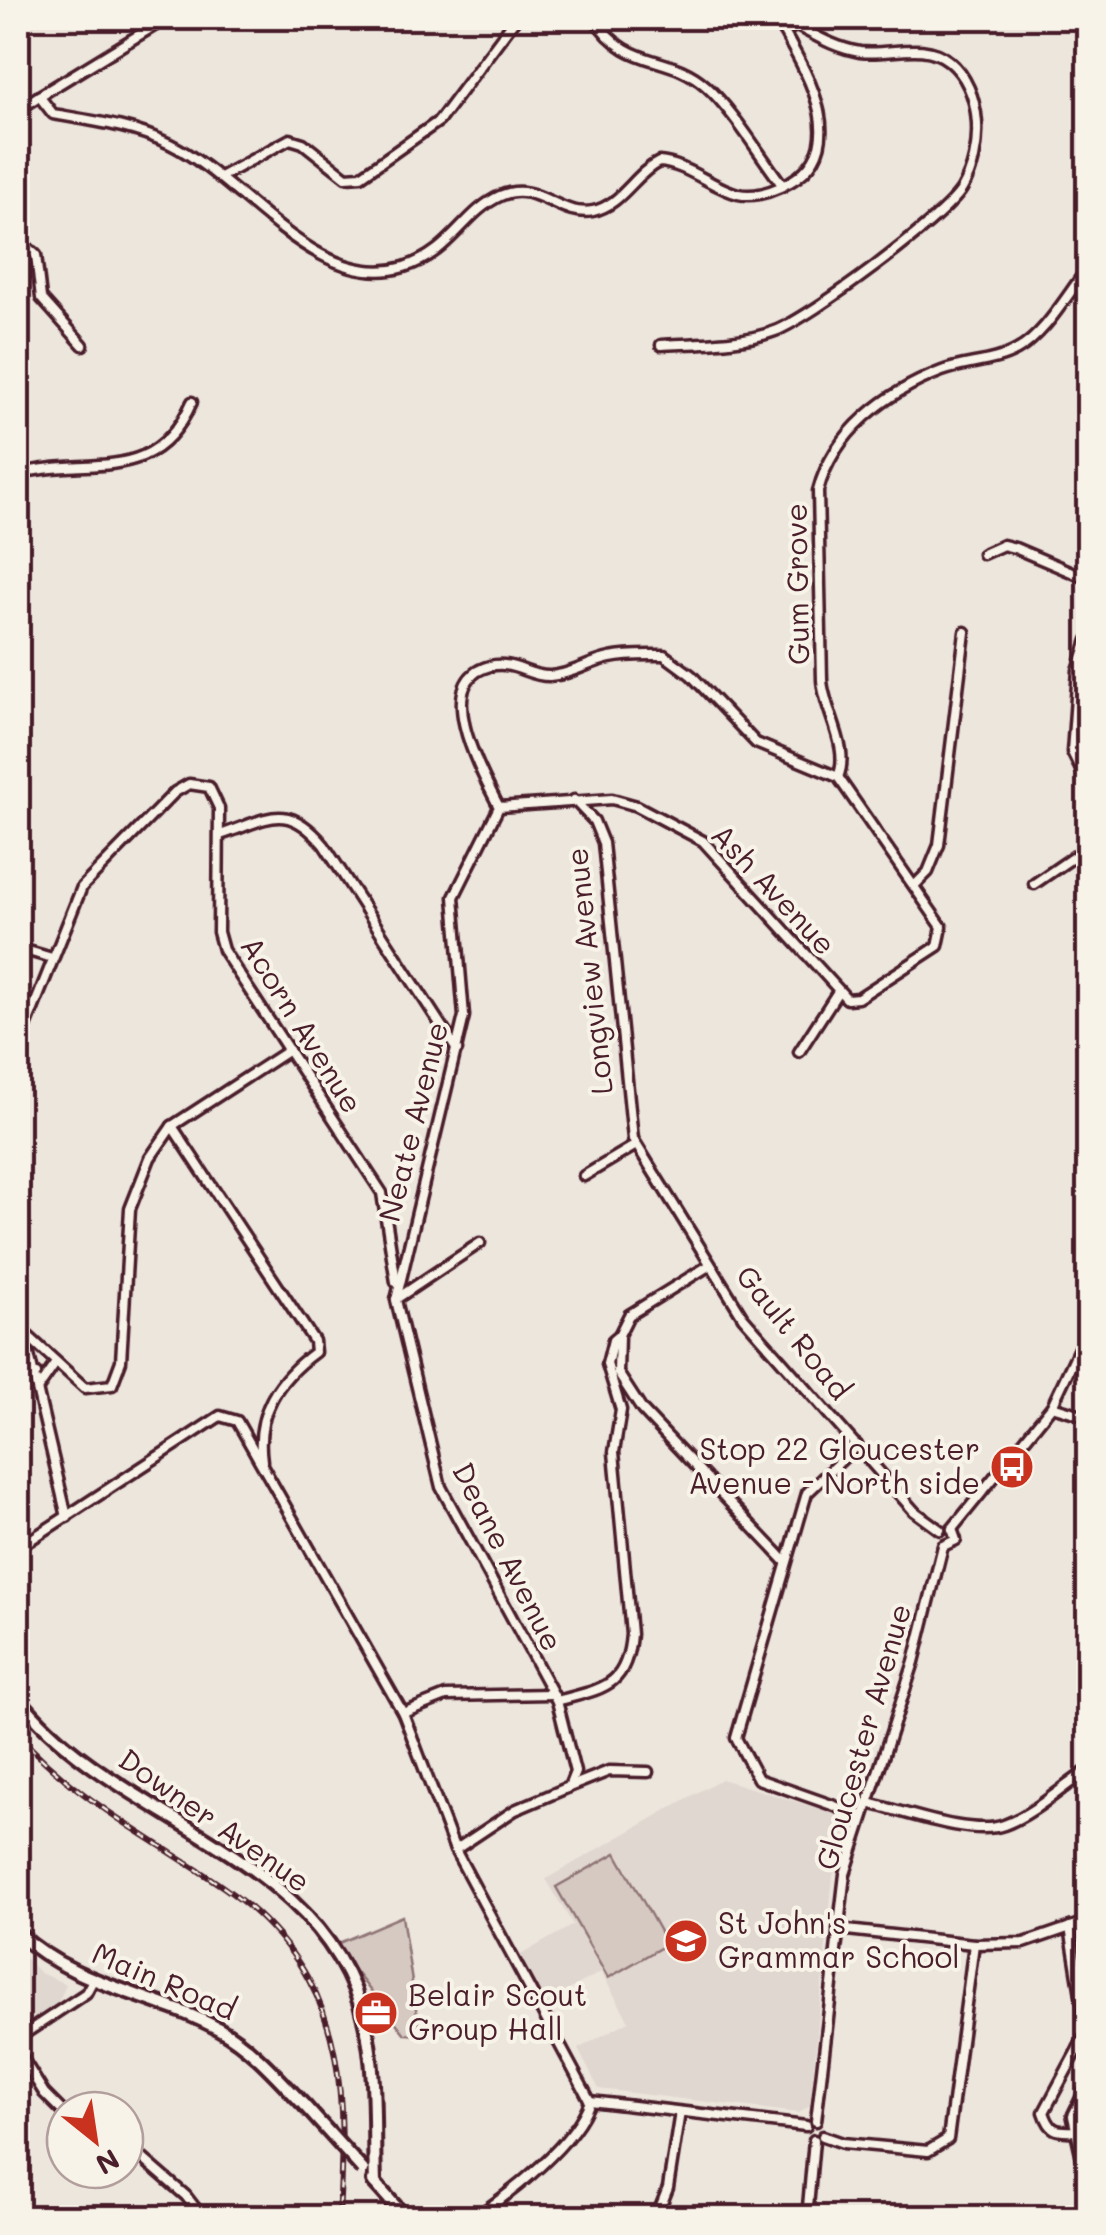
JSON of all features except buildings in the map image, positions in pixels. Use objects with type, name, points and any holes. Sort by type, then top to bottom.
[{"type":"street","points":[[18,109],[166,18]]},
{"type":"street","points":[[594,18],[606,37],[632,56],[705,85],[783,186]]},
{"type":"street","points":[[39,96],[54,114],[142,132],[222,176],[314,251],[370,271],[400,268],[440,250],[483,207],[517,190],[540,194],[578,212],[591,212],[618,198],[659,162],[738,194],[770,192],[783,186],[807,168],[822,128],[816,95],[776,18]]},
{"type":"street","points":[[222,176],[290,140],[303,143],[346,178],[360,176],[440,121],[513,19]]},
{"type":"street","points":[[661,346],[765,334],[832,300],[948,206],[969,174],[977,134],[972,98],[947,58],[920,50],[862,52],[831,44],[797,26],[783,31]]},
{"type":"street","points":[[18,239],[36,255],[41,298],[83,346]]},
{"type":"street","name":"Gum Grove","points":[[838,778],[842,752],[822,680],[818,491],[823,472],[858,422],[895,394],[944,370],[1019,350],[1088,268]]},
{"type":"street","points":[[18,474],[43,468],[134,462],[175,433],[192,402]]},
{"type":"street","points":[[983,554],[1003,546],[1015,548],[1088,580]]},
{"type":"street","points":[[499,808],[475,759],[461,692],[469,676],[489,666],[511,664],[545,677],[611,657],[664,655],[702,686],[756,743],[838,778],[916,884],[928,872],[939,845],[965,632]]},
{"type":"street","points":[[1088,640],[1078,670],[1072,752],[1088,784]]},
{"type":"street","name":"Acorn Avenue","points":[[52,958],[87,878],[176,792],[200,783],[216,796],[220,836],[218,932],[223,950],[382,1193],[396,1295]]},
{"type":"street","name":"Ash Avenue","points":[[499,808],[612,799],[638,806],[703,842],[837,993],[847,999],[858,998],[938,946],[942,926],[916,884]]},
{"type":"street","name":"Longview Avenue","points":[[574,800],[594,821],[603,842],[629,1127],[636,1144]]},
{"type":"street","name":"Neate Avenue","points":[[396,1295],[464,1016],[454,896],[499,808]]},
{"type":"street","points":[[220,836],[277,816],[303,820],[324,845],[456,1050]]},
{"type":"street","points":[[1034,884],[1088,847]]},
{"type":"street","points":[[18,948],[52,958],[18,1047]]},
{"type":"street","points":[[798,1052],[837,993]]},
{"type":"street","points":[[27,1335],[85,1388],[112,1385],[120,1373],[130,1208],[150,1158],[172,1126],[289,1050]]},
{"type":"street","points":[[172,1126],[314,1342],[315,1352],[274,1391],[263,1418],[263,1466]]},
{"type":"street","points":[[584,1176],[636,1144]]},
{"type":"street","name":"Gault Road","points":[[636,1144],[742,1317],[914,1511],[940,1530]]},
{"type":"street","points":[[396,1295],[480,1243]]},
{"type":"street","points":[[710,1266],[629,1315],[619,1335],[618,1373],[642,1410],[786,1562]]},
{"type":"street","name":"Deane Avenue","points":[[396,1295],[404,1348],[441,1487],[555,1698],[576,1772],[569,1787]]},
{"type":"street","points":[[18,1308],[66,1516]]},
{"type":"street","points":[[944,1546],[937,1539],[940,1530],[952,1529],[1052,1406],[1088,1329]]},
{"type":"street","points":[[403,1713],[446,1696],[555,1698],[618,1679],[629,1664],[632,1634],[614,1452],[620,1410],[607,1364],[612,1340],[619,1335]]},
{"type":"street","points":[[39,1387],[56,1364]]},
{"type":"street","points":[[18,1372],[36,1374]]},
{"type":"street","points":[[1052,1406],[1088,1417]]},
{"type":"street","points":[[18,1548],[220,1416],[238,1421],[403,1713],[455,1850],[590,2101]]},
{"type":"street","points":[[857,1445],[808,1493],[736,1738],[758,1779],[863,1816]]},
{"type":"street","name":"Gloucester Avenue","points":[[816,2121],[845,1874],[914,1662],[944,1546],[956,1540],[952,1529]]},
{"type":"street","name":"Downer Avenue","points":[[18,1697],[71,1752],[294,1899],[341,1962],[366,2027],[374,2183]]},
{"type":"street","points":[[868,1803],[974,1828],[995,1828],[1014,1821],[1088,1770]]},
{"type":"street","points":[[455,1850],[515,1810],[569,1787],[610,1771],[648,1772]]},
{"type":"street","points":[[838,1929],[974,1944],[1024,1944],[1088,1921]]},
{"type":"street","points":[[1070,1928],[1086,2032],[1044,2112],[1048,2127],[1056,2132],[1075,2130]]},
{"type":"street","name":"Main Road","points":[[18,1934],[37,1952],[93,1980],[223,2031],[304,2106],[406,2218]]},
{"type":"street","points":[[806,2126],[807,2135],[819,2138],[928,2151],[948,2139],[974,1944]]},
{"type":"street","points":[[18,2038],[86,1992],[93,1980]]},
{"type":"street","points":[[18,2051],[45,2093]]},
{"type":"street","points":[[1088,2087],[1074,2116],[1088,2178]]},
{"type":"street","points":[[590,2101],[806,2126],[816,2121],[824,2126],[807,2218]]},
{"type":"street","points":[[474,2218],[518,2188],[576,2125],[590,2101]]},
{"type":"street","points":[[656,2218],[668,2188],[680,2112]]},
{"type":"street","points":[[145,2160],[186,2196],[203,2218]]},
{"type":"street","points":[[1084,2218],[1088,2208]]},
{"type":"shaded area","name":"St John's Grammar School","points":[[721,1779],[850,1818],[833,1875],[810,2105],[799,2113],[599,2089],[578,2049],[629,2021],[601,1972],[543,2004],[517,1957],[573,1925],[546,1879]]},
{"type":"shaded area","points":[[616,1853],[667,1944],[608,1978],[556,1887]]},
{"type":"shaded area","points":[[402,1916],[420,2035],[405,2034],[334,1945]]},
{"type":"shaded area","points":[[18,1951],[40,1973],[66,1984],[58,2003],[18,2028]]},
{"type":"railway","points":[[18,1734],[86,1795],[245,1904],[287,1946],[309,1980],[325,2016],[335,2054],[342,2133],[339,2218]]},
{"type":"place","name":"Stop 22 Gloucester Avenue - North side","points":[[1012,1467]]},
{"type":"place","name":"St John's Grammar School","points":[[686,1941]]},
{"type":"place","name":"Belair Scout Group Hall","points":[[376,2013]]}]
